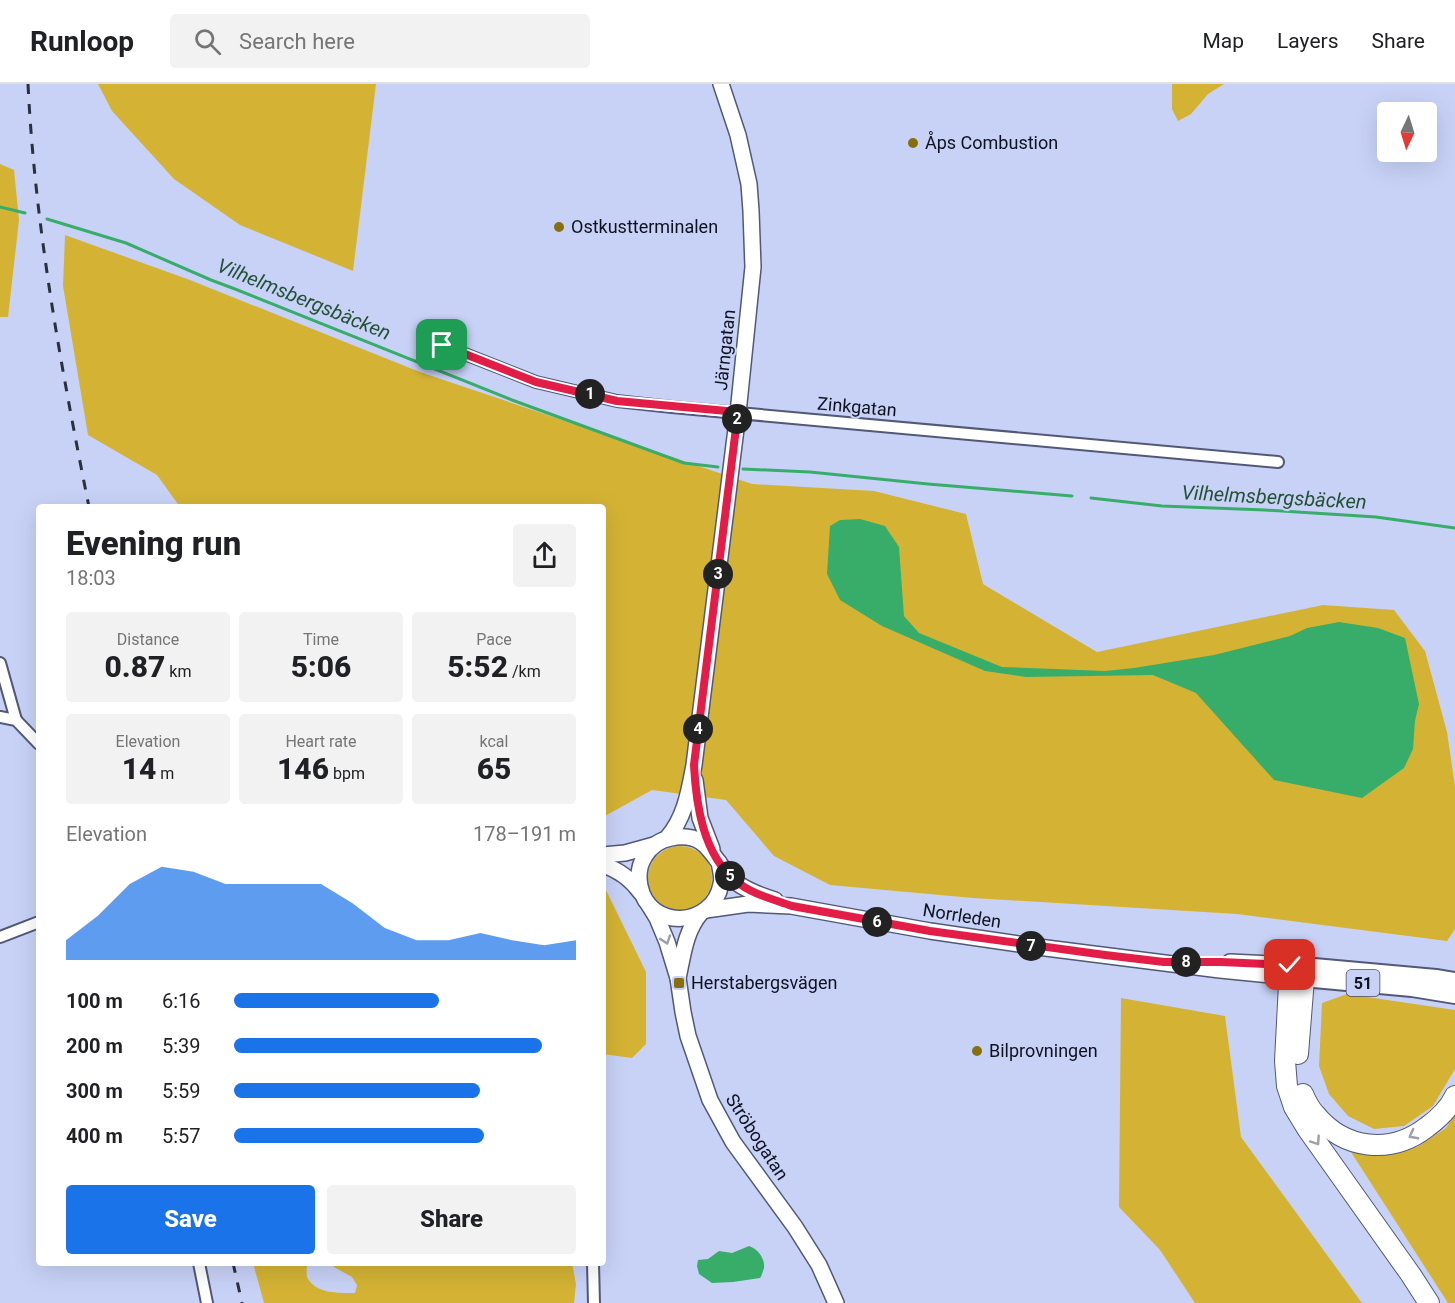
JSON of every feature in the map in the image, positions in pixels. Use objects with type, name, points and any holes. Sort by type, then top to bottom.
[{"type":"highway","points":[[1297,971],[1297,1071],[1303,1094],[1314,1114],[1332,1131],[1355,1143],[1381,1146],[1401,1142],[1415,1136],[1438,1119],[1455,1096]]},
{"type":"highway","points":[[1297,971],[1285,1061],[1287,1086],[1294,1107],[1429,1303]]},
{"type":"main road","name":"51","points":[[1297,971],[1361,983],[1436,985],[1455,981]]},
{"type":"main road","name":"51","points":[[1436,985],[1455,995]]},
{"type":"street","name":"Järngatan","points":[[668,838],[681,816],[694,765],[738,412],[753,267],[749,184],[738,135],[721,84]]},
{"type":"street","name":"Zinkgatan","points":[[442,345],[536,382],[617,401],[1278,462]]},
{"type":"street","points":[[0,663],[16,720],[36,741]]},
{"type":"street","points":[[0,717],[16,720]]},
{"type":"street","name":"Järngatan","points":[[694,765],[700,818],[716,857]]},
{"type":"street","points":[[606,855],[625,853],[654,845],[668,838],[690,837],[706,845],[727,874],[744,887],[792,906]]},
{"type":"street","points":[[645,900],[639,877],[640,868],[645,855],[654,845]]},
{"type":"street","points":[[703,912],[716,898],[722,884],[722,874],[716,857]]},
{"type":"street","points":[[606,866],[626,876],[645,900],[660,914],[676,919],[685,919],[703,912],[748,904],[792,906]]},
{"type":"street","name":"Ströbogatan","points":[[645,900],[662,928],[678,978],[688,1036],[710,1100],[733,1142],[819,1265],[836,1303]]},
{"type":"street","name":"Norrleden","points":[[792,906],[941,933],[1046,948],[1164,962],[1221,962],[1297,971]]},
{"type":"street","name":"Ströbogatan","points":[[678,978],[690,930],[703,912]]},
{"type":"street","points":[[0,937],[36,923]]},
{"type":"street","points":[[200,1266],[207,1303]]},
{"type":"street","points":[[593,1266],[594,1303]]},
{"type":"shaded area","points":[[98,84],[376,84],[353,271],[240,225],[174,179],[112,111]]},
{"type":"shaded area","points":[[1172,84],[1224,84],[1208,94],[1191,114],[1178,121],[1172,109]]},
{"type":"shaded area","points":[[0,164],[14,170],[19,220],[8,317],[0,317]]},
{"type":"shaded area","points":[[65,235],[190,280],[420,372],[752,484],[874,491],[966,514],[983,584],[1097,652],[1323,605],[1394,610],[1425,651],[1447,732],[1455,786],[1455,929],[1447,941],[1237,914],[973,898],[830,885],[774,856],[726,800],[652,790],[606,815],[606,504],[178,504],[157,475],[88,435],[63,286]]},
{"type":"shaded area","points":[[860,519],[885,526],[899,547],[904,616],[919,633],[1002,667],[1105,671],[1134,668],[1214,655],[1290,636],[1307,628],[1339,622],[1378,628],[1405,638],[1419,704],[1413,749],[1404,768],[1362,798],[1274,780],[1196,693],[1153,675],[1026,677],[985,671],[882,626],[840,600],[827,574],[830,526],[840,520]]},
{"type":"shaded area","points":[[674,846],[686,846],[703,855],[710,866],[712,878],[710,890],[703,901],[686,910],[674,910],[662,905],[653,896],[648,884],[648,872],[653,860],[662,851]]},
{"type":"shaded area","points":[[606,890],[646,972],[646,1044],[632,1058],[606,1054]]},
{"type":"shaded area","points":[[1347,994],[1455,1010],[1455,1069],[1433,1106],[1404,1126],[1374,1129],[1348,1116],[1329,1094],[1319,1066],[1322,1003]]},
{"type":"shaded area","points":[[1121,998],[1225,1016],[1241,1137],[1362,1303],[1195,1303],[1160,1250],[1119,1207]]},
{"type":"shaded area","points":[[1455,1114],[1455,1303],[1448,1303],[1349,1149],[1392,1152],[1417,1147],[1446,1128]]},
{"type":"shaded area","points":[[749,1246],[762,1257],[764,1268],[760,1278],[712,1283],[699,1274],[698,1260],[708,1259],[719,1251],[732,1253]]},
{"type":"shaded area","points":[[254,1266],[307,1266],[307,1277],[316,1287],[342,1293],[355,1293],[357,1285],[352,1277],[334,1266],[573,1266],[576,1284],[574,1303],[264,1303]]},
{"type":"waterway","name":"Vilhelmsbergsbäcken","points":[[0,207],[25,213]]},
{"type":"waterway","name":"Vilhelmsbergsbäcken","points":[[47,219],[126,243],[211,280],[512,400],[684,463],[718,467]]},
{"type":"waterway","name":"Vilhelmsbergsbäcken","points":[[743,469],[810,472],[1072,496]]},
{"type":"waterway","name":"Vilhelmsbergsbäcken","points":[[1091,498],[1162,506],[1376,517],[1455,528]]},
{"type":"railway","points":[[28,84],[31,137],[43,244],[59,349],[88,504]]},
{"type":"railway","points":[[234,1266],[242,1303]]},
{"type":"place","name":"Åps Combustion","points":[[913,143]]},
{"type":"place","name":"Ostkustterminalen","points":[[559,227]]},
{"type":"place","name":"Herstabergsvägen","points":[[679,983]]},
{"type":"place","name":"Bilprovningen","points":[[977,1051]]},
{"type":"route","points":[[442,345],[536,382],[617,401],[738,412],[694,765],[697,804],[704,830],[719,862],[736,882],[792,906],[930,931],[1164,962],[1290,965]]}]
